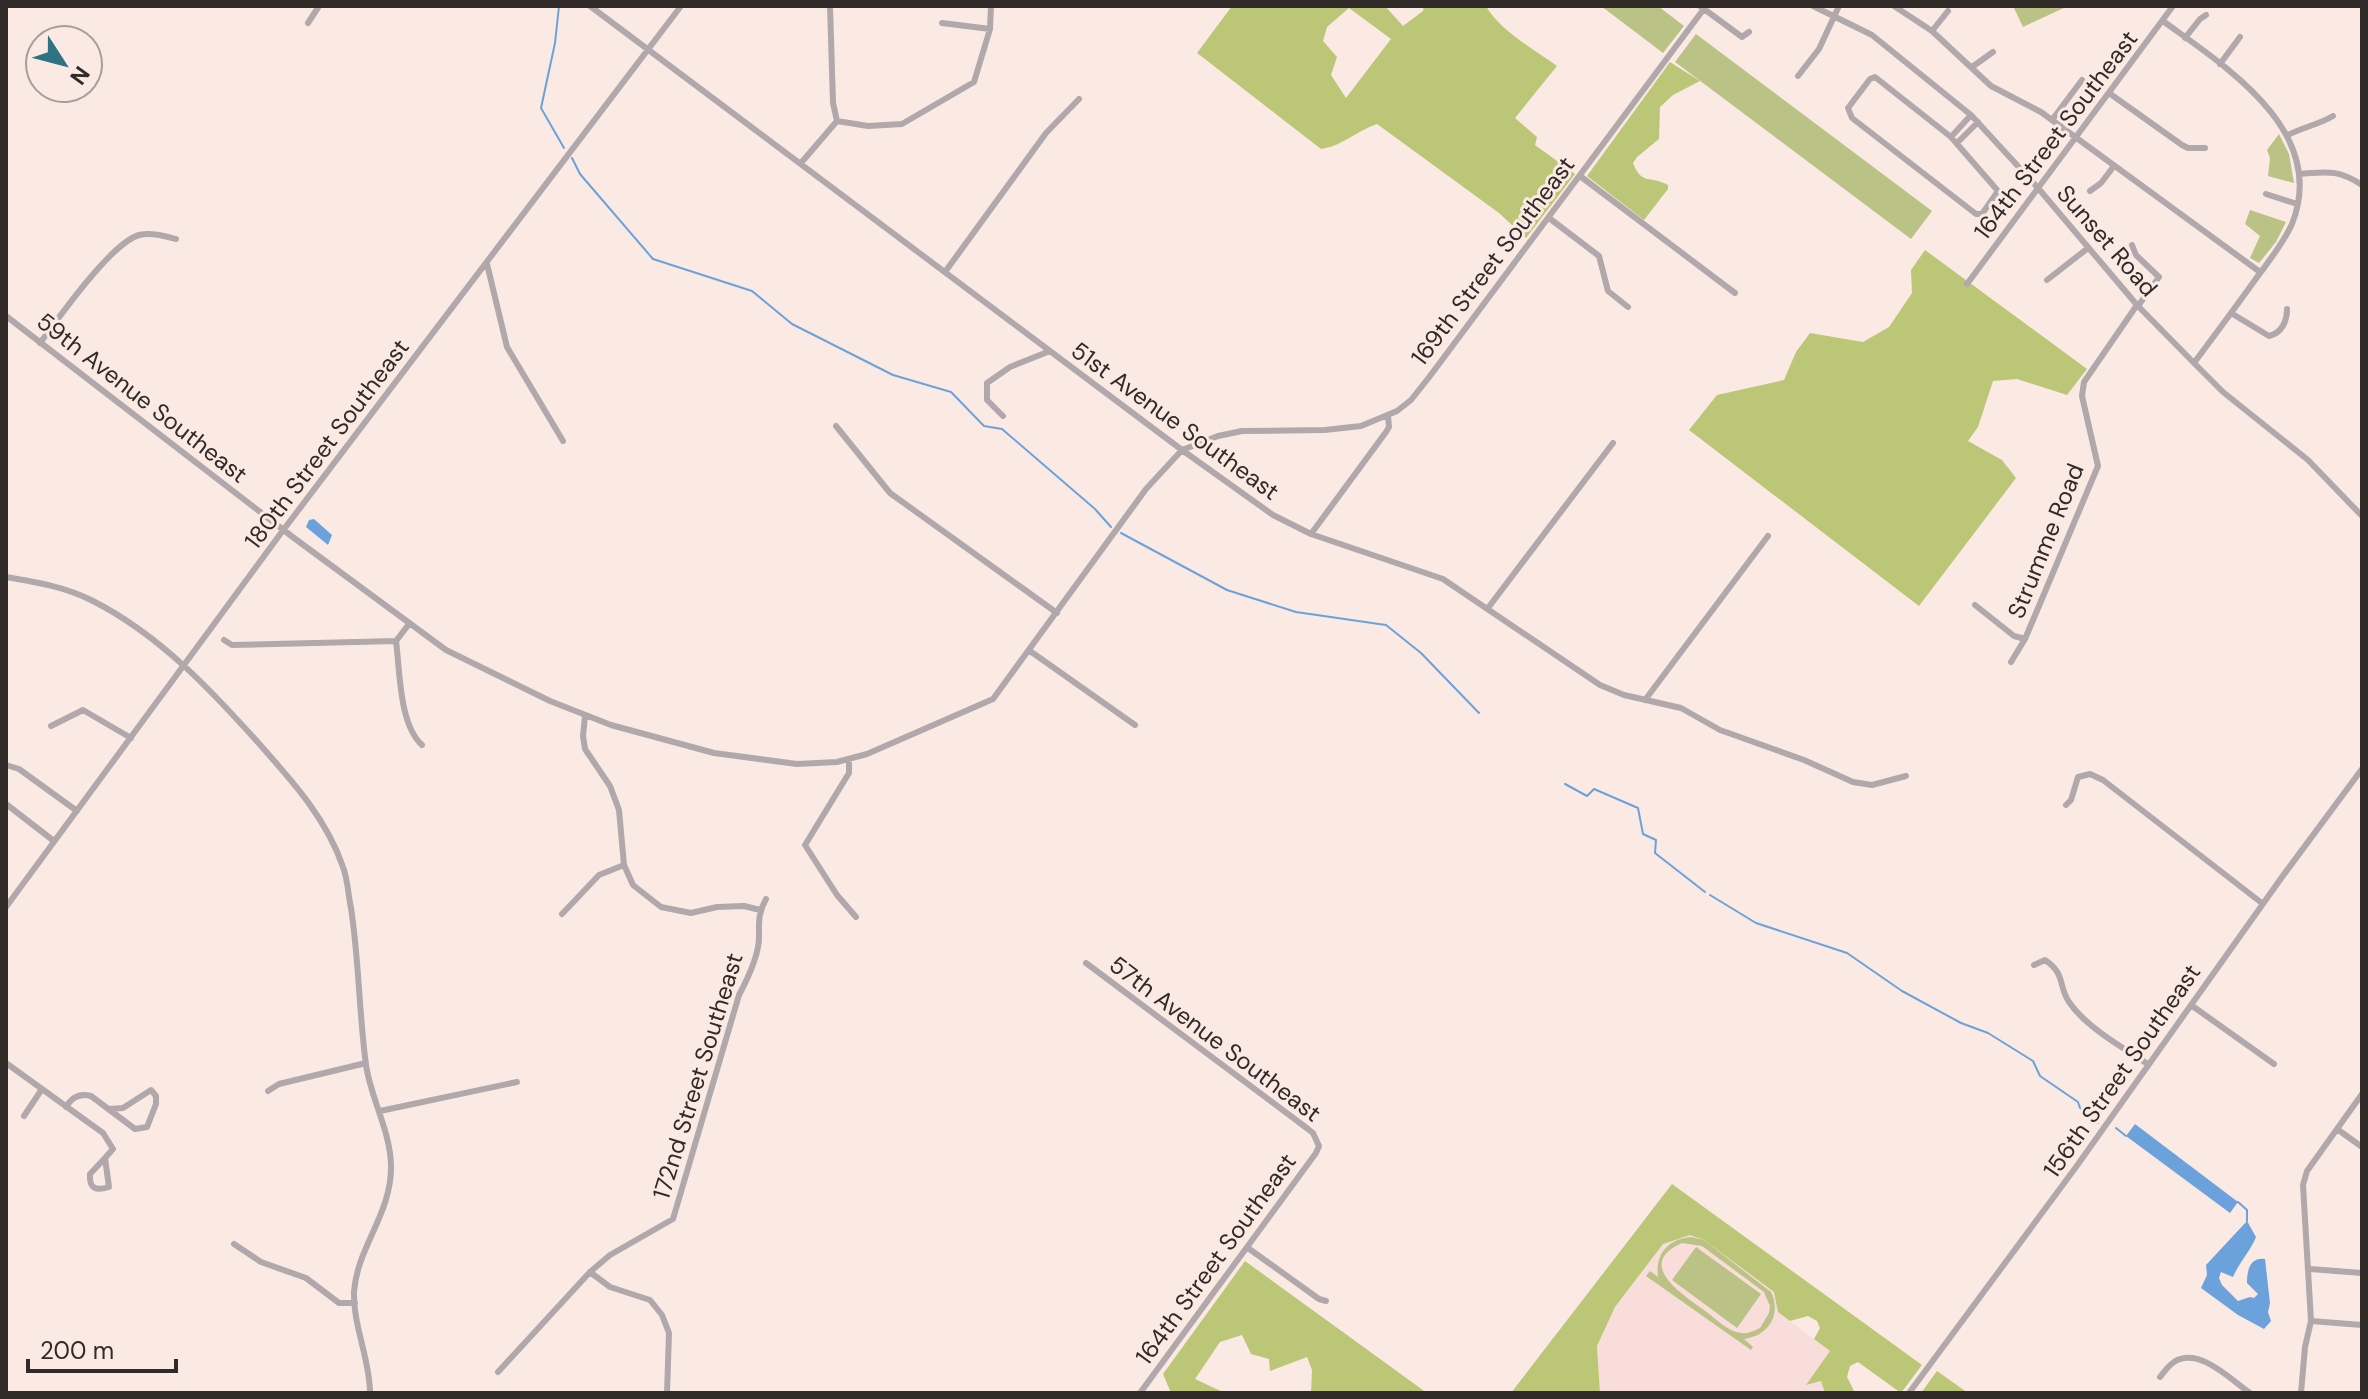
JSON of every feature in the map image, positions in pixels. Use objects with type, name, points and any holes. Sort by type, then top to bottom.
[{"type":"street","points":[[308,23],[319,6]]},
{"type":"street","name":"51st Avenue Southeast","points":[[590,6],[1273,515],[1311,534],[1443,579],[1579,673],[1624,695],[1681,708],[1720,730],[1861,784],[1884,783],[1906,776]]},
{"type":"street","name":"180th Street Southeast","points":[[6,907],[283,530],[681,6]]},
{"type":"street","points":[[830,6],[833,103],[837,121]]},
{"type":"street","points":[[837,121],[868,126],[902,124],[974,82],[990,29],[991,6]]},
{"type":"street","name":"Sunset Road","points":[[1813,6],[1872,35],[1971,115],[2038,188],[2137,305],[2223,392],[2308,460],[2362,516]]},
{"type":"street","points":[[1798,76],[1819,49],[1839,6]]},
{"type":"street","points":[[1894,6],[1932,31],[1991,86],[2052,120],[2260,272]]},
{"type":"street","name":"164th Street Southeast","points":[[1967,284],[2173,6]]},
{"type":"street","points":[[1703,7],[1742,37],[1749,32]]},
{"type":"street","name":"169th Street Southeast","points":[[1311,534],[1386,432],[1388,416],[1416,394],[1703,7]]},
{"type":"street","points":[[1932,31],[1948,11]]},
{"type":"street","points":[[2185,38],[2206,15]]},
{"type":"street","points":[[2163,21],[2262,100],[2288,135],[2299,174],[2297,204],[2284,239],[2194,363]]},
{"type":"street","points":[[942,23],[990,29]]},
{"type":"street","points":[[2220,64],[2240,37]]},
{"type":"street","points":[[1972,67],[1993,52]]},
{"type":"street","points":[[1875,77],[1957,143],[1998,191],[1982,214],[1976,214],[1892,151],[1852,118],[1848,108],[1870,79],[1875,77]]},
{"type":"street","points":[[2052,120],[2082,80]]},
{"type":"street","points":[[2109,93],[2182,145],[2205,148]]},
{"type":"street","points":[[945,272],[1046,133],[1079,99]]},
{"type":"street","points":[[1951,137],[1971,115]]},
{"type":"street","points":[[2288,135],[2333,116]]},
{"type":"street","points":[[801,163],[837,121]]},
{"type":"street","points":[[1957,143],[1978,122]]},
{"type":"street","points":[[2090,191],[2114,166]]},
{"type":"street","points":[[2299,174],[2345,174],[2362,185]]},
{"type":"street","points":[[1580,176],[1735,293]]},
{"type":"street","points":[[2266,194],[2297,204]]},
{"type":"street","points":[[1549,218],[1599,256],[1608,291],[1628,307]]},
{"type":"street","points":[[40,343],[100,268],[130,239],[154,234],[176,239]]},
{"type":"street","name":"Strumme Road","points":[[2011,662],[2025,639],[2098,466],[2082,396],[2084,382],[2159,277],[2136,255],[2132,245]]},
{"type":"street","points":[[2047,280],[2088,248]]},
{"type":"street","points":[[487,264],[507,347],[563,441]]},
{"type":"street","points":[[2231,313],[2269,336],[2276,334],[2287,319],[2287,309]]},
{"type":"street","name":"59th Avenue Southeast","points":[[6,316],[283,530],[446,650],[585,716],[714,753],[797,764],[849,759],[880,750],[993,699],[1157,474],[1182,450]]},
{"type":"street","points":[[1003,416],[987,400],[987,383],[1010,367],[1050,351]]},
{"type":"street","points":[[1182,450],[1218,436],[1242,431],[1341,429],[1361,426],[1388,416]]},
{"type":"street","points":[[836,426],[890,493],[1057,613]]},
{"type":"street","points":[[1488,608],[1613,443]]},
{"type":"street","points":[[1645,700],[1768,536]]},
{"type":"street","points":[[6,577],[46,584],[93,601],[139,630],[183,665],[291,781],[317,814],[339,856],[345,870],[352,918],[366,1063],[391,1160],[391,1185],[383,1214],[359,1268],[354,1291],[369,1366],[370,1393]]},
{"type":"street","points":[[1975,605],[2014,636],[2025,639]]},
{"type":"street","points":[[409,624],[396,641],[407,720],[413,736],[422,745]]},
{"type":"street","points":[[224,640],[232,645],[396,641]]},
{"type":"street","points":[[1030,651],[1135,725]]},
{"type":"street","points":[[51,726],[83,710],[131,738]]},
{"type":"street","points":[[585,716],[585,749],[610,786],[619,810],[624,865],[633,885],[661,907],[691,913],[717,907],[744,906],[760,910]]},
{"type":"street","points":[[849,759],[849,773],[805,845],[837,895],[856,917]]},
{"type":"street","points":[[6,765],[19,769],[77,811]]},
{"type":"street","name":"156th Street Southeast","points":[[1909,1393],[2362,769]]},
{"type":"street","points":[[2066,805],[2071,800],[2078,777],[2090,774],[2103,780],[2263,904]]},
{"type":"street","points":[[6,804],[54,841]]},
{"type":"street","points":[[562,914],[599,875],[624,865]]},
{"type":"street","name":"172nd Street Southeast","points":[[590,1272],[610,1255],[673,1219],[739,995],[749,976],[759,937],[760,910],[766,899]]},
{"type":"street","points":[[2034,965],[2045,960],[2049,962],[2059,972],[2068,1001],[2118,1046],[2148,1064]]},
{"type":"street","name":"57th Avenue Southeast","points":[[1086,963],[1308,1129],[1319,1146]]},
{"type":"street","points":[[2191,1005],[2274,1064]]},
{"type":"street","points":[[6,1063],[103,1133],[113,1149],[90,1174],[89,1183],[100,1190],[109,1187],[105,1158]]},
{"type":"street","points":[[268,1091],[279,1084],[366,1063]]},
{"type":"street","points":[[380,1111],[517,1082]]},
{"type":"street","points":[[24,1116],[42,1089]]},
{"type":"street","points":[[66,1107],[71,1099],[83,1094],[91,1096],[135,1129],[147,1127],[156,1096],[151,1090],[123,1108],[109,1109]]},
{"type":"street","points":[[2301,1393],[2311,1321],[2303,1185],[2307,1171],[2362,1094]]},
{"type":"street","points":[[2337,1129],[2362,1147]]},
{"type":"street","name":"164th Street Southeast","points":[[1140,1393],[1319,1146]]},
{"type":"street","points":[[234,1244],[261,1262],[306,1278],[339,1303],[355,1303]]},
{"type":"street","points":[[1248,1248],[1326,1301]]},
{"type":"street","points":[[2310,1269],[2362,1273]]},
{"type":"street","points":[[498,1372],[590,1272],[610,1287],[650,1300],[662,1315],[669,1333],[667,1393]]},
{"type":"street","points":[[2311,1321],[2362,1325]]},
{"type":"street","points":[[2160,1377],[2174,1362],[2194,1358],[2214,1367],[2250,1393]]},
{"type":"street","points":[[2232,1393],[2238,1385]]},
{"type":"shaded area","points":[[1690,1234],[1704,1240],[1774,1292],[1778,1312],[1830,1351],[1807,1385],[1821,1381],[1825,1393],[1600,1393],[1597,1346],[1615,1307],[1663,1244]]},
{"type":"green space","points":[[1232,6],[1385,6],[1403,26],[1423,11],[1424,6],[1486,6],[1509,31],[1557,66],[1515,118],[1537,137],[1535,145],[1575,174],[1526,238],[1499,213],[1377,124],[1336,145],[1321,149],[1197,53]],"holes":[[[1349,8],[1391,39],[1346,98],[1331,75],[1337,57],[1323,41],[1327,27]]]},
{"type":"green space","points":[[1601,6],[1658,6],[1684,26],[1663,53]]},
{"type":"green space","points":[[2013,6],[2068,6],[2023,27]]},
{"type":"green space","points":[[1696,34],[1932,211],[1911,239],[1675,62]]},
{"type":"green space","points":[[1670,62],[1700,81],[1673,95],[1660,107],[1659,139],[1633,163],[1643,177],[1668,185],[1644,220],[1587,176]]},
{"type":"green space","points":[[2279,134],[2289,154],[2294,183],[2268,176],[2270,158],[2267,150]]},
{"type":"green space","points":[[2250,210],[2286,222],[2276,242],[2259,263],[2250,258],[2260,236],[2245,224]]},
{"type":"green space","points":[[1925,250],[2087,369],[2067,395],[2017,379],[1993,381],[1978,427],[1968,441],[2002,460],[2016,478],[1919,606],[1689,430],[1717,395],[1784,380],[1796,352],[1810,333],[1863,342],[1889,327],[1912,293],[1911,270]]},
{"type":"green space","points":[[1672,1184],[1922,1365],[1901,1393],[1858,1362],[1850,1366],[1847,1377],[1855,1393],[1825,1393],[1821,1381],[1806,1385],[1830,1351],[1814,1339],[1820,1328],[1817,1321],[1808,1316],[1790,1321],[1778,1312],[1774,1292],[1704,1240],[1690,1235],[1663,1244],[1615,1307],[1597,1346],[1600,1393],[1511,1393]]},
{"type":"green space","points":[[1683,1238],[1704,1240],[1771,1292],[1774,1316],[1760,1334],[1744,1339],[1753,1347],[1751,1350],[1646,1276],[1650,1271],[1658,1277],[1661,1255],[1670,1244]],"holes":[[[1682,1243],[1702,1246],[1764,1292],[1770,1306],[1760,1328],[1746,1333],[1731,1330],[1667,1279],[1662,1260],[1668,1251]]]},
{"type":"green space","points":[[1696,1247],[1761,1294],[1737,1328],[1672,1280]]},
{"type":"green space","points":[[1245,1261],[1427,1393],[1311,1393],[1312,1370],[1307,1357],[1270,1371],[1269,1359],[1251,1354],[1242,1335],[1220,1342],[1195,1379],[1225,1393],[1171,1393],[1163,1374]]},
{"type":"green space","points":[[1937,1371],[1968,1393],[1921,1393]]},
{"type":"water","points":[[314,519],[332,535],[328,545],[306,527],[309,520]]},
{"type":"water","points":[[2135,1124],[2238,1202],[2230,1213],[2126,1136]]},
{"type":"water","points":[[2247,1221],[2256,1237],[2254,1242],[2233,1277],[2221,1272],[2219,1278],[2238,1301],[2254,1298],[2258,1294],[2247,1283],[2249,1269],[2256,1260],[2265,1259],[2271,1321],[2264,1329],[2238,1315],[2201,1288],[2207,1275],[2206,1265]]},
{"type":"waterway","points":[[559,6],[555,43],[541,108],[564,148]]},
{"type":"waterway","points":[[572,158],[580,174],[653,259],[752,291],[792,324],[893,375],[951,392],[984,426],[1002,429],[1095,509],[1111,527]]},
{"type":"waterway","points":[[1121,533],[1227,590],[1296,612],[1386,625],[1421,653],[1479,713]]},
{"type":"waterway","points":[[1565,784],[1587,796],[1594,789],[1638,808],[1643,834],[1656,840],[1655,853],[1705,892]]},
{"type":"waterway","points":[[1710,895],[1756,923],[1847,953],[1902,991],[1961,1023],[1988,1033],[2033,1061],[2040,1076],[2078,1102],[2080,1108],[2098,1123]]},
{"type":"waterway","points":[[2116,1128],[2126,1136]]},
{"type":"waterway","points":[[2238,1202],[2247,1210],[2247,1221]]}]
